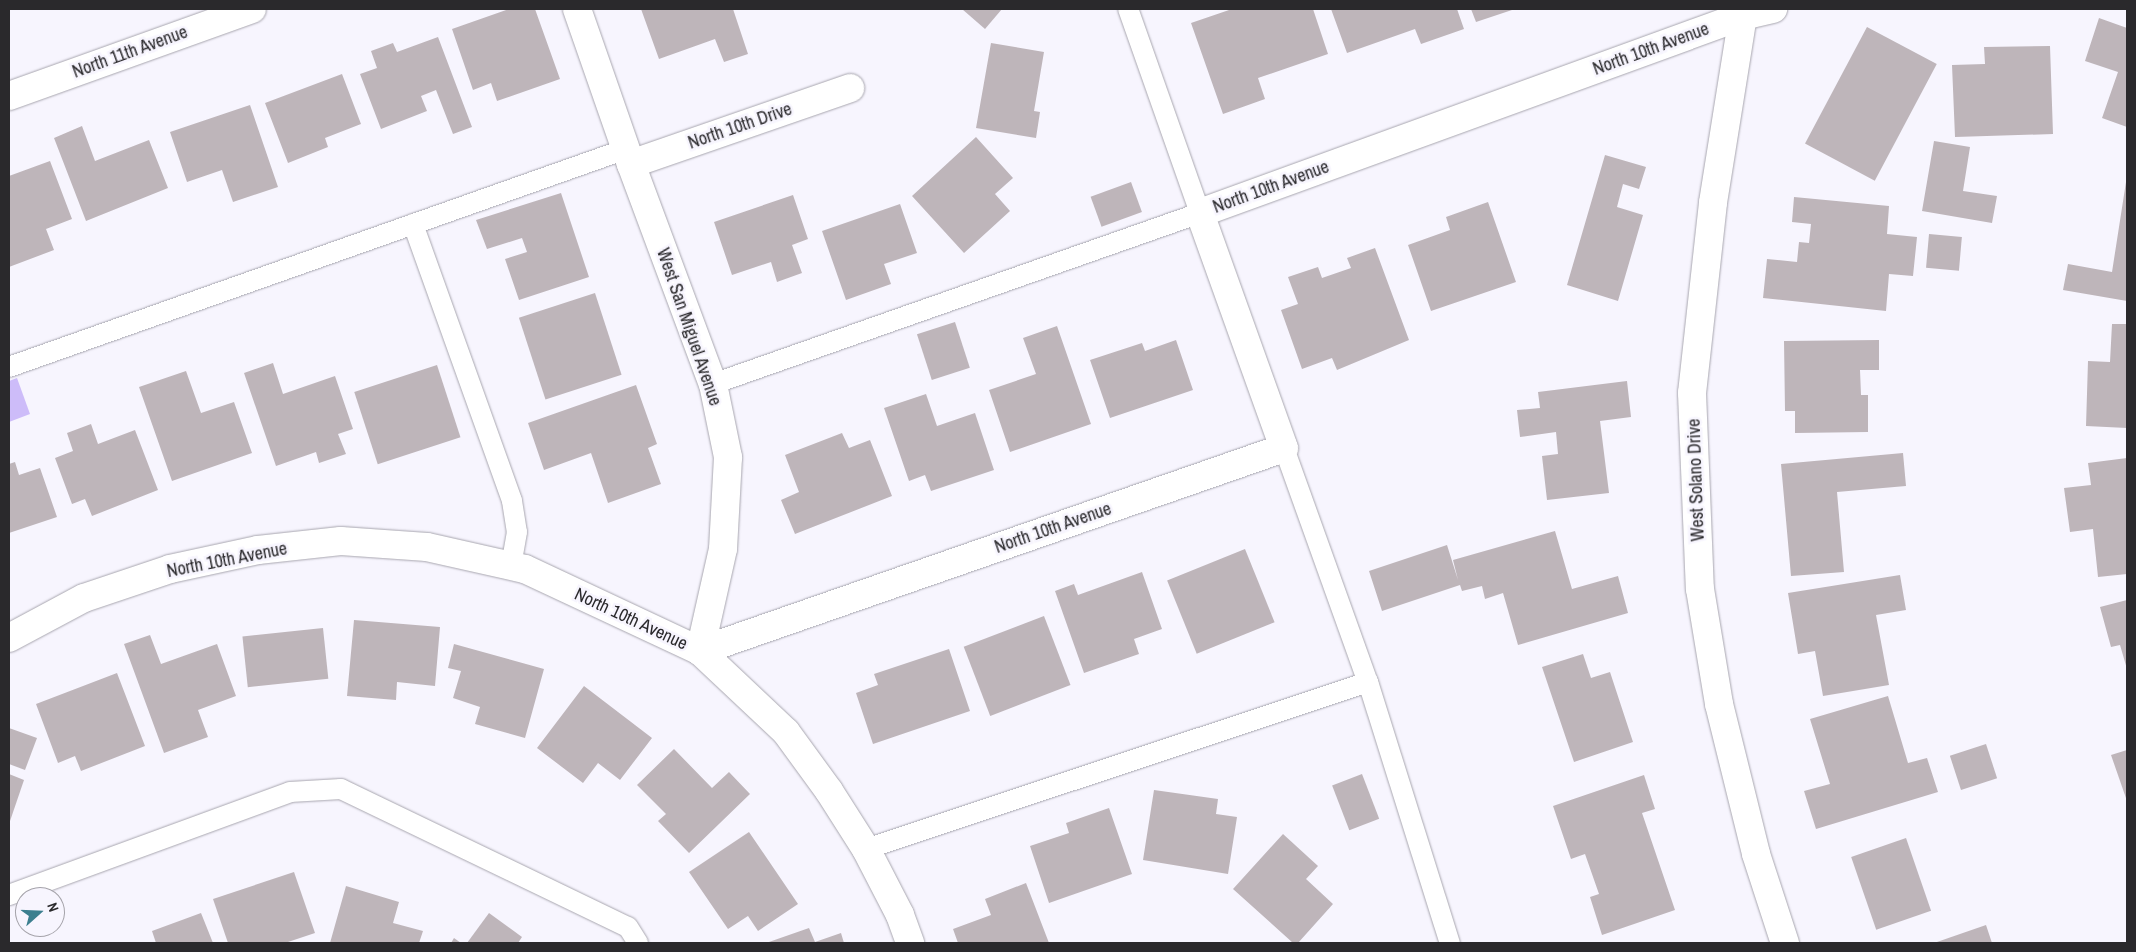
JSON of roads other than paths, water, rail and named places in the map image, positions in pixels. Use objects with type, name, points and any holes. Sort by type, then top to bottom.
[{"type":"street","name":"North 11th Avenue","points":[[9,96],[252,9]]},
{"type":"street","name":"West San Miguel Avenue","points":[[578,9],[628,157],[712,384],[728,457],[723,549],[700,651]]},
{"type":"street","name":"North 10th Avenue","points":[[9,638],[84,598],[170,569],[258,550],[341,541],[428,547],[525,569],[700,651],[1284,448],[1200,213],[1743,12],[1773,9]]},
{"type":"street","name":"West Solano Drive","points":[[1743,12],[1713,203],[1692,393],[1700,589],[1722,714],[1756,854],[1785,943]]},
{"type":"street","name":"North 10th Drive","points":[[628,157],[850,88]]},
{"type":"street","points":[[700,651],[786,732],[829,791],[866,849],[900,915],[910,943]]},
{"type":"lane","points":[[712,384],[1200,213],[1128,9]]},
{"type":"lane","points":[[9,367],[413,224],[628,157]]},
{"type":"lane","points":[[413,224],[512,501],[517,532],[511,566]]},
{"type":"lane","points":[[1284,448],[1368,682],[1450,943]]},
{"type":"lane","points":[[866,849],[1368,682]]},
{"type":"lane","points":[[9,895],[290,792],[341,789],[628,927],[638,943]]}]
